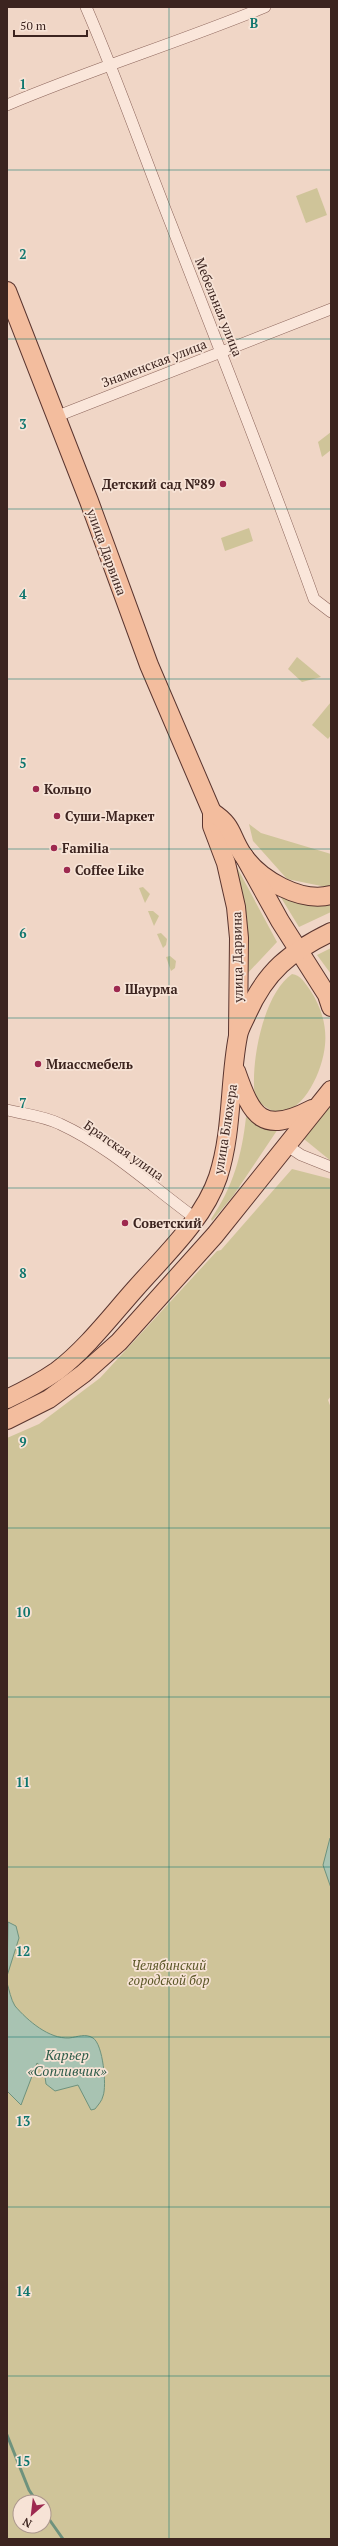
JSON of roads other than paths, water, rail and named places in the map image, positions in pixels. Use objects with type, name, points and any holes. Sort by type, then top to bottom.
[{"type":"main road","name":"улица Дарвина","points":[[7,290],[149,665],[212,812],[212,826],[226,863],[236,907],[239,938],[238,1034]]},
{"type":"main road","name":"улица Дарвина","points":[[212,812],[226,821],[244,856],[272,882],[286,890],[302,895],[331,895]]},
{"type":"main road","points":[[244,856],[297,950],[327,995],[331,1007]]},
{"type":"main road","name":"улица Блюхера","points":[[7,1399],[25,1391],[57,1370],[88,1343],[195,1218],[212,1192],[218,1176],[225,1143],[238,1034],[264,982],[281,962],[297,950],[331,932]]},
{"type":"main road","points":[[235,1066],[247,1103],[255,1114],[264,1119],[275,1121],[293,1119],[318,1106]]},
{"type":"main road","points":[[7,1420],[49,1399],[83,1374],[119,1342],[202,1252],[331,1090]]},
{"type":"street","name":"Мебельная улица","points":[[86,7],[111,64],[222,352],[314,599],[331,612]]},
{"type":"street","points":[[7,105],[111,64],[163,48],[266,7]]},
{"type":"street","name":"Знаменская улица","points":[[55,417],[331,309]]},
{"type":"street","name":"Братская улица","points":[[7,1110],[59,1123],[77,1133],[110,1154],[195,1218]]},
{"type":"street","points":[[286,1145],[301,1155],[331,1167]]},
{"type":"water","points":[[330,1838],[331,1839],[331,1888],[323,1865]]},
{"type":"water","points":[[8,1922],[16,1926],[19,1938],[7,1976]]},
{"type":"water","name":"Карьер «Сопливчик»","points":[[7,1983],[15,2006],[39,2028],[61,2038],[87,2036],[93,2038],[96,2042],[102,2056],[105,2084],[100,2103],[95,2109],[91,2110],[78,2085],[55,2091],[46,2084],[44,2069],[37,2063],[21,2105],[7,2091]]},
{"type":"waterway","points":[[7,2435],[32,2494]]},
{"type":"waterway","points":[[52,2523],[63,2539]]},
{"type":"place","name":"Детский сад №89","points":[[223,484]]},
{"type":"place","name":"Кольцо","points":[[36,789]]},
{"type":"place","name":"Суши-Маркет","points":[[57,816]]},
{"type":"place","name":"Familia","points":[[54,848]]},
{"type":"place","name":"Coffee Like","points":[[67,870]]},
{"type":"place","name":"Шаурма","points":[[117,989]]},
{"type":"place","name":"Миассмебель","points":[[38,1064]]},
{"type":"place","name":"Советский","points":[[125,1223]]},
{"type":"park label","name":"Челябинский городской бор","points":[[169,1972]]}]
